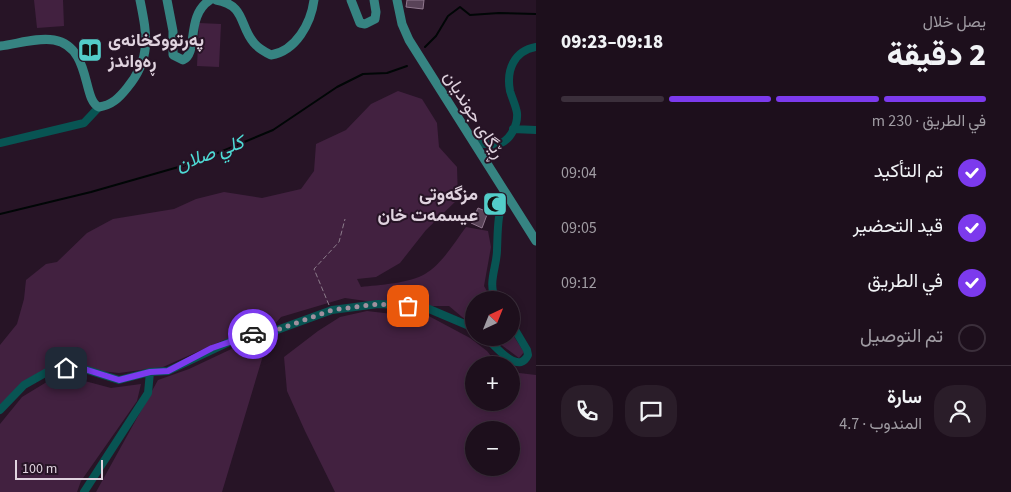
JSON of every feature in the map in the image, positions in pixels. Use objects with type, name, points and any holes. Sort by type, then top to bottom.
[{"type":"main road","points":[[0,46],[45,40],[56,40],[65,44],[74,51],[81,64],[92,102],[99,107],[114,102],[138,75],[143,65],[147,41],[140,0]]},
{"type":"main road","points":[[167,0],[173,31],[174,55],[183,60],[187,58],[190,52],[195,17],[210,0]]},
{"type":"main road","points":[[216,0],[229,4],[239,12],[253,43],[271,55],[279,54],[292,44],[309,23],[314,0]]},
{"type":"main road","points":[[351,0],[360,23],[366,24],[375,19],[374,0]]},
{"type":"main road","name":"ڕێگای جوندیان","points":[[397,0],[402,24],[409,40],[505,195],[535,239]]},
{"type":"street","points":[[474,143],[500,144],[507,139],[514,129],[517,114],[510,89],[512,61],[521,52],[536,48]]},
{"type":"street","points":[[0,143],[84,122],[99,107]]},
{"type":"street","points":[[514,129],[536,130]]},
{"type":"street","points":[[492,291],[499,212],[505,195]]},
{"type":"street","points":[[0,410],[24,385],[54,368],[78,367],[119,380],[150,372],[168,371],[244,336],[277,330],[332,310],[378,304],[422,306],[465,324]]},
{"type":"street","points":[[495,346],[510,360],[524,362],[528,355],[520,338]]},
{"type":"street","points":[[84,492],[148,393],[150,372]]},
{"type":"path","points":[[332,310],[314,269],[338,242],[345,219]]},
{"type":"shaded area","points":[[34,0],[63,0],[64,26],[37,28]]},
{"type":"shaded area","points":[[199,23],[221,24],[219,67],[197,66]]},
{"type":"shaded area","points":[[398,91],[422,99],[437,123],[439,147],[457,167],[458,199],[426,230],[400,263],[376,277],[357,279],[361,287],[411,280],[425,274],[437,265],[466,227],[488,231],[491,247],[484,286],[487,291],[465,291],[465,319],[449,306],[400,306],[345,298],[281,317],[274,325],[224,340],[163,367],[119,373],[54,366],[0,405],[0,345],[17,324],[24,299],[26,280],[46,264],[57,262],[87,233],[113,219],[174,209],[196,199],[224,192],[262,198],[301,189],[314,171],[316,144],[346,130],[371,104]]},
{"type":"shaded area","points":[[367,311],[401,315],[425,314],[465,335],[465,346],[480,346],[491,356],[465,356],[465,411],[520,411],[520,373],[536,375],[536,492],[335,492],[287,391],[284,357],[340,317]]},
{"type":"shaded area","points":[[242,344],[265,349],[222,492],[96,492],[158,380],[189,369]]},
{"type":"shaded area","points":[[503,346],[520,346],[524,352],[520,357]]},
{"type":"shaded area","points":[[55,377],[81,380],[111,388],[141,384],[137,401],[81,481],[77,492],[0,492],[0,424],[22,397]]},
{"type":"building","points":[[407,0],[424,0],[423,9],[406,7]]},
{"type":"building","name":"پەرتووکخانەی ڕەواندز","points":[[93,41],[98,55],[86,59],[82,44]]},
{"type":"building","points":[[478,208],[488,212],[482,228],[471,223]]},
{"type":"waterway","name":"كلي صلان","points":[[425,47],[436,36],[448,16],[460,7],[470,15],[499,13],[536,14]]},
{"type":"waterway","name":"كلي صلان","points":[[0,214],[91,192],[196,162],[273,130],[337,87],[363,74],[387,73],[407,66]]},
{"type":"way so far","points":[[253,334],[277,330],[332,310],[367,304],[408,306]]},
{"type":"place","name":"پەرتووکخانەی ڕەواندز","points":[[90,50]]},
{"type":"place","name":"مزگەوتی عیسمەت خان","points":[[495,204]]},
{"type":"route","points":[[66,368],[78,367],[119,380],[150,372],[168,371],[212,348],[253,334]]}]
